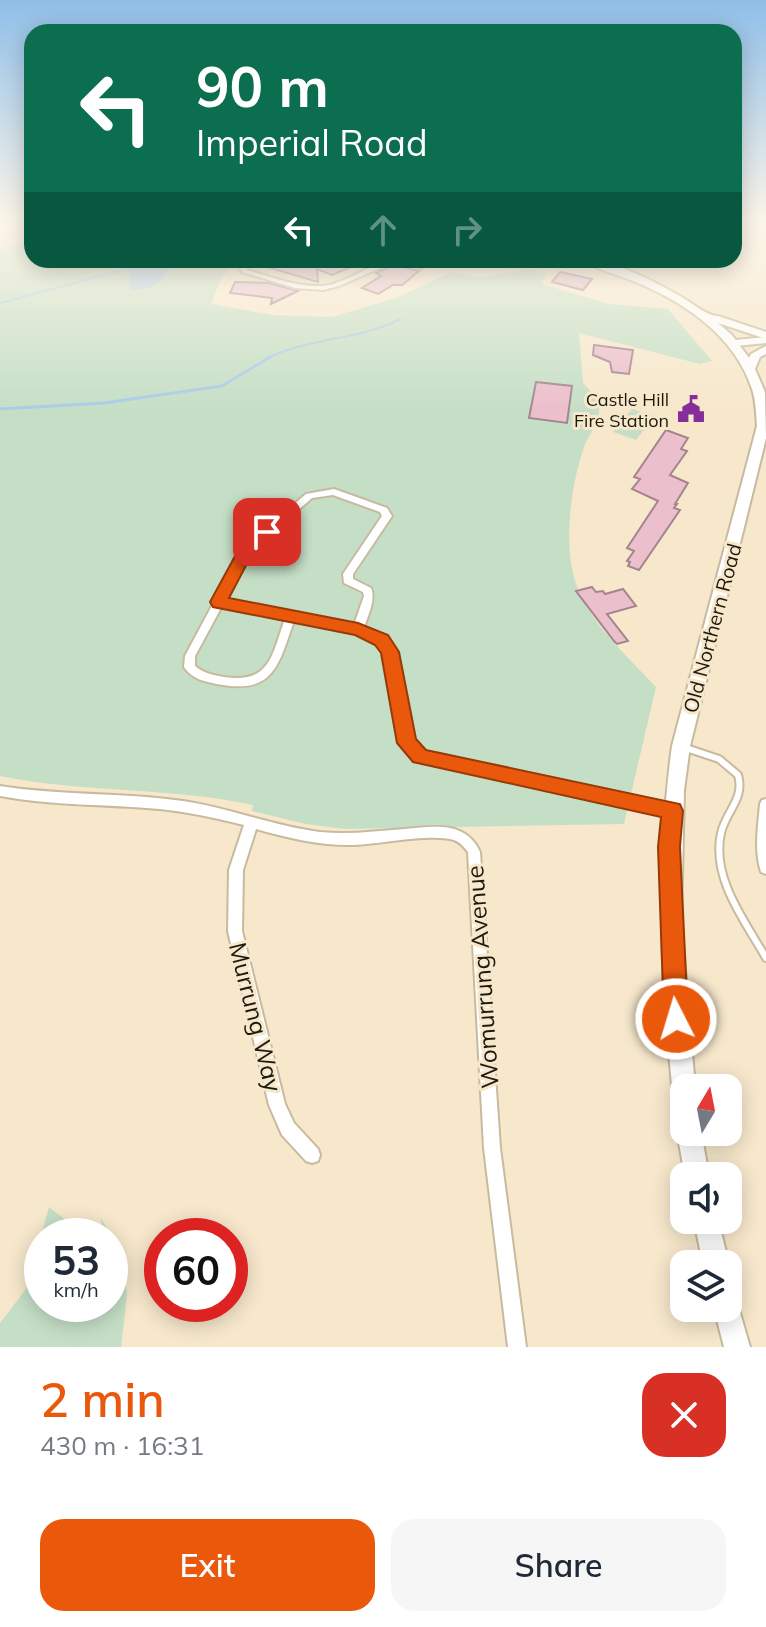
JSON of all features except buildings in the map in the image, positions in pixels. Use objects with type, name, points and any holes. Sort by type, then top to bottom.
[{"type":"main road","name":"Old Northern Road","points":[[651,285],[698,311],[735,343],[753,366],[764,399],[763,426],[681,746],[672,811],[669,847],[672,969],[682,1074]]},
{"type":"main road","points":[[698,311],[766,338]]},
{"type":"main road","points":[[735,343],[766,338]]},
{"type":"main road","points":[[753,366],[755,356],[766,349]]},
{"type":"main road","points":[[731,1322],[737,1347]]},
{"type":"street","points":[[302,285],[315,288],[337,285]]},
{"type":"street","points":[[291,616],[269,670],[260,681],[244,686],[194,675],[189,667],[190,656],[246,550],[309,496],[334,492],[384,510],[387,516],[348,574],[348,581],[367,590],[369,596],[358,630]]},
{"type":"street","points":[[219,602],[358,630],[382,640],[390,652],[407,743],[420,757],[672,811]]},
{"type":"street","name":"Womurrung Avenue","points":[[0,791],[27,797],[178,805],[303,835],[342,839],[452,834],[470,843],[474,852],[492,1148],[517,1347]]},
{"type":"street","points":[[766,804],[763,850],[766,868]]},
{"type":"street","name":"Murrung Way","points":[[252,821],[236,870],[235,931],[277,1105],[288,1129],[312,1155]]},
{"type":"lane","points":[[681,746],[729,765],[737,774],[741,784],[739,796],[729,809],[720,834],[720,854],[726,884],[766,958]]},
{"type":"green space","points":[[0,285],[219,285],[211,304],[273,315],[332,317],[396,298],[424,285],[544,285],[609,304],[668,309],[712,361],[700,364],[579,333],[583,383],[597,401],[599,414],[584,447],[573,490],[569,534],[571,563],[575,581],[592,615],[656,687],[624,824],[345,829],[306,824],[252,811],[253,805],[222,799],[63,785],[0,776]]},
{"type":"green space","points":[[632,409],[655,416],[636,440],[613,432]]},
{"type":"green space","points":[[49,1207],[63,1218],[46,1218]]},
{"type":"green space","points":[[24,1292],[24,1322],[124,1322],[121,1347],[0,1347],[0,1323]]},
{"type":"water","points":[[130,285],[154,285],[148,288],[130,290]]},
{"type":"waterway","points":[[0,303],[67,285]]},
{"type":"waterway","points":[[268,358],[400,319]]},
{"type":"waterway","points":[[0,409],[104,403],[222,386],[268,358]]},
{"type":"place","name":"Castle Hill Fire Station","points":[[691,409]]},
{"type":"route","points":[[267,532],[246,550],[219,602],[358,630],[382,640],[390,652],[407,743],[420,757],[672,811],[669,847],[676,1019]]}]
